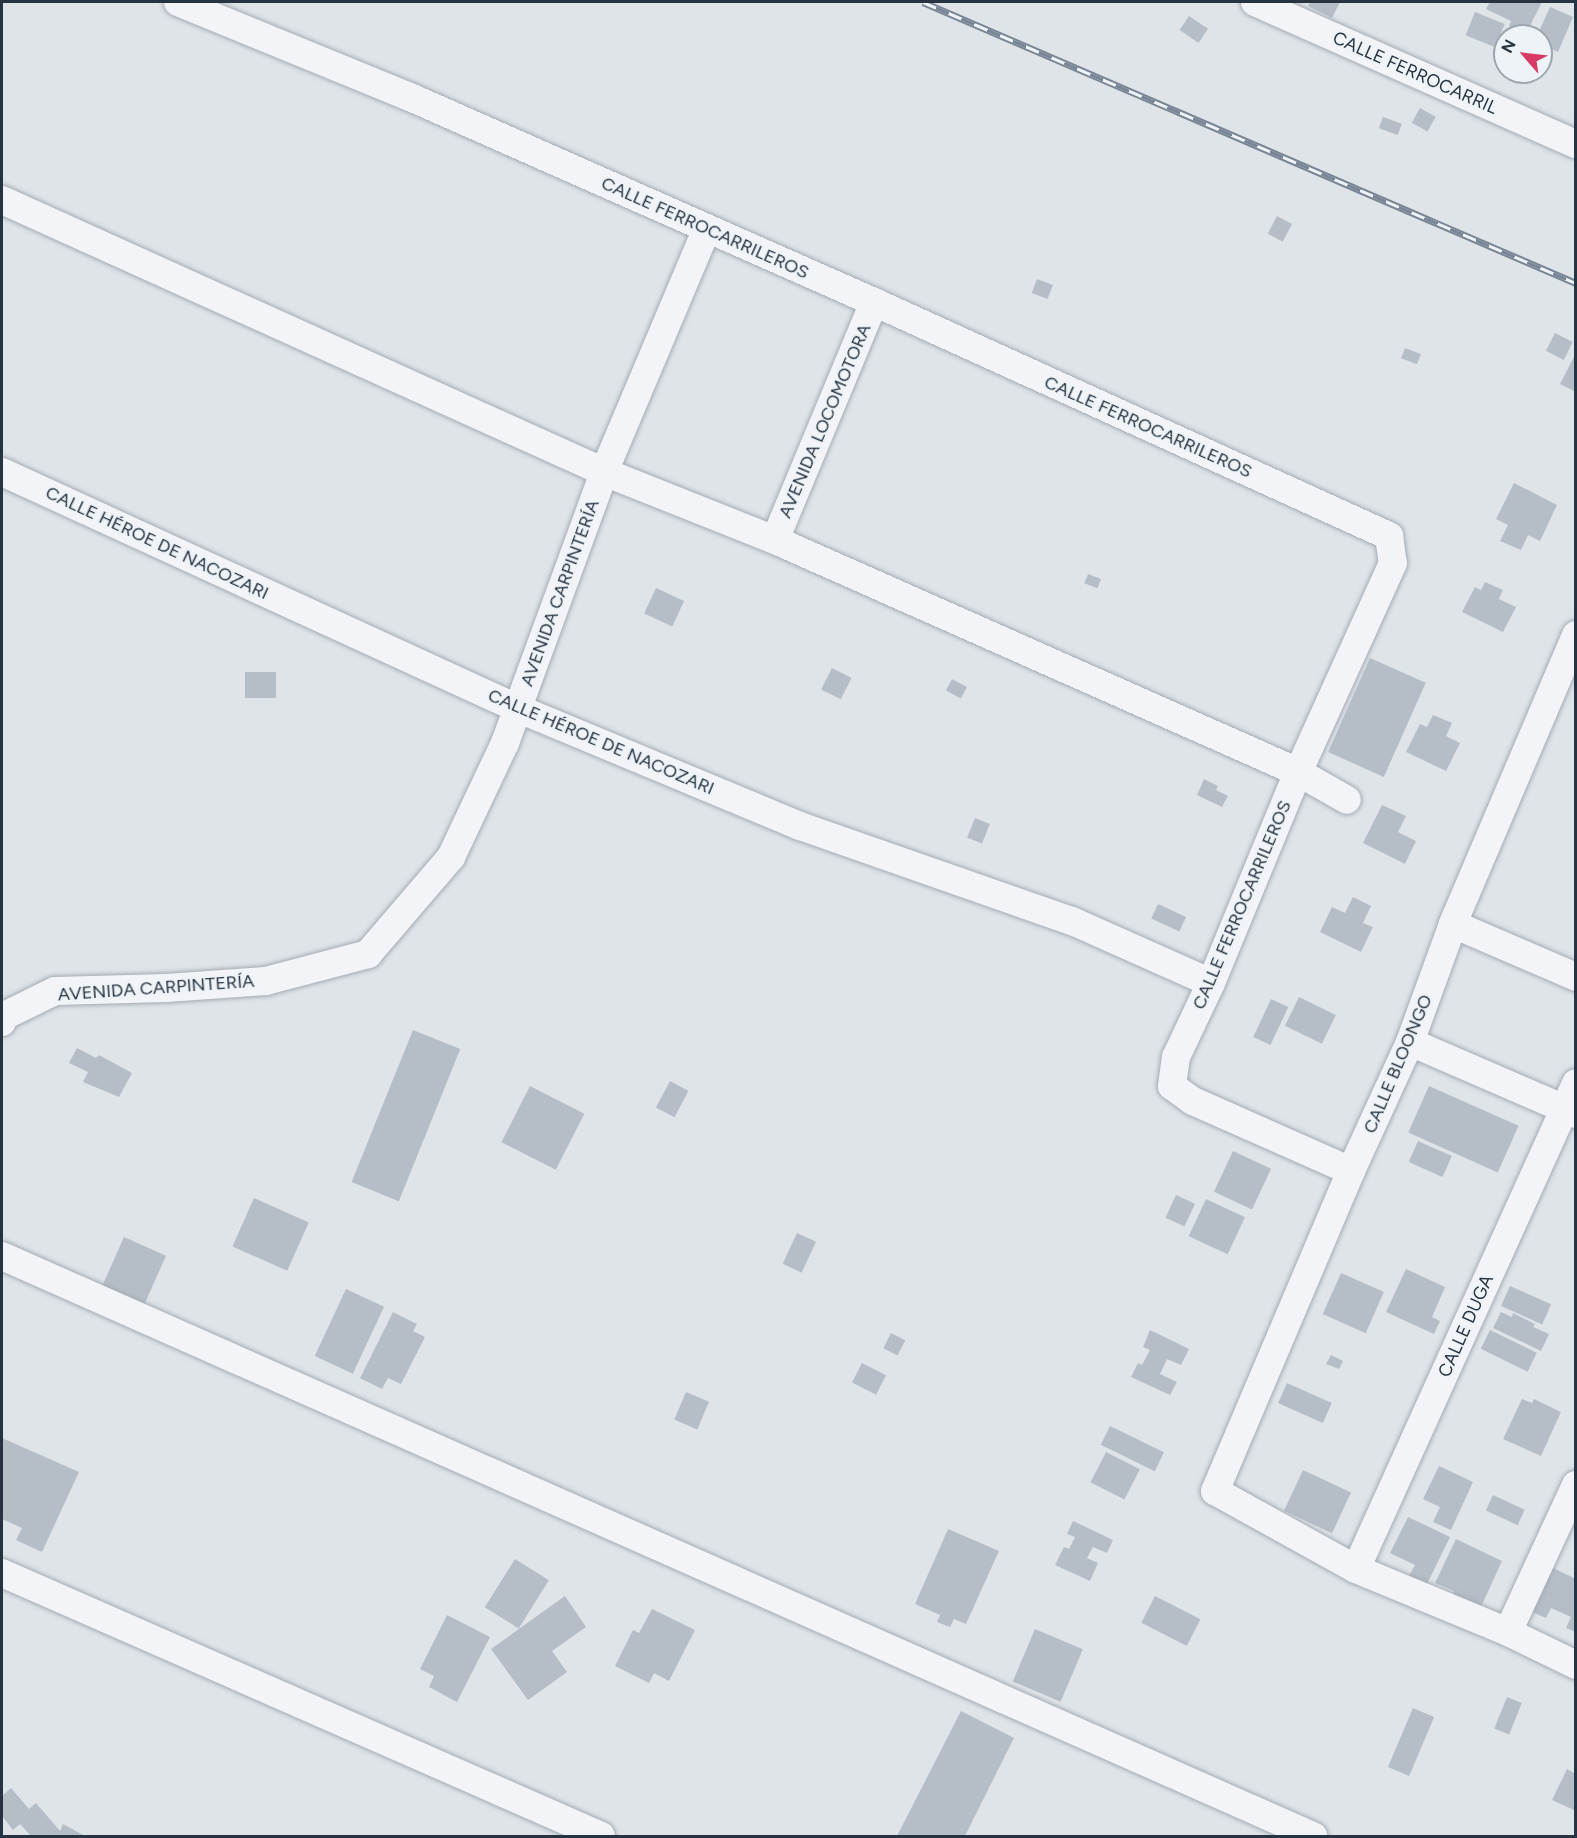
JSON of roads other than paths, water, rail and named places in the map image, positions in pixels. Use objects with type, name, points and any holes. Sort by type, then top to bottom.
[{"type":"street","name":"CALLE FERROCARRILEROS","points":[[178,2],[410,97],[706,230],[874,302],[1389,536],[1393,563],[1298,772],[1211,983],[1176,1057],[1172,1086],[1193,1101],[1351,1171]]},
{"type":"street","name":"CALLE FERROCARRIL","points":[[1255,2],[1575,144]]},
{"type":"street","points":[[2,200],[604,472],[775,540],[1298,772],[1347,800]]},
{"type":"street","name":"AVENIDA CARPINTERÍA","points":[[3,1019],[55,991],[166,988],[266,981],[368,954],[451,857],[505,743],[604,472],[706,230]]},
{"type":"street","name":"AVENIDA LOCOMOTORA","points":[[775,540],[874,302]]},
{"type":"street","name":"CALLE HÉROE DE NACOZARI","points":[[2,472],[519,709],[800,826],[1072,921],[1211,983]]},
{"type":"street","name":"CALLE BLOONGO","points":[[1356,1569],[1215,1491],[1351,1171],[1410,1042],[1453,924],[1575,635]]},
{"type":"street","points":[[1453,924],[1575,977]]},
{"type":"street","points":[[1410,1042],[1570,1111]]},
{"type":"street","name":"CALLE DUGA","points":[[1356,1569],[1570,1111],[1575,1083]]},
{"type":"street","points":[[2,1256],[1313,1836]]},
{"type":"street","points":[[1508,1632],[1575,1485]]},
{"type":"street","points":[[1356,1569],[1508,1632],[1575,1665]]},
{"type":"street","points":[[2,1573],[601,1836]]},
{"type":"railway","points":[[923,2],[1576,283]]}]
